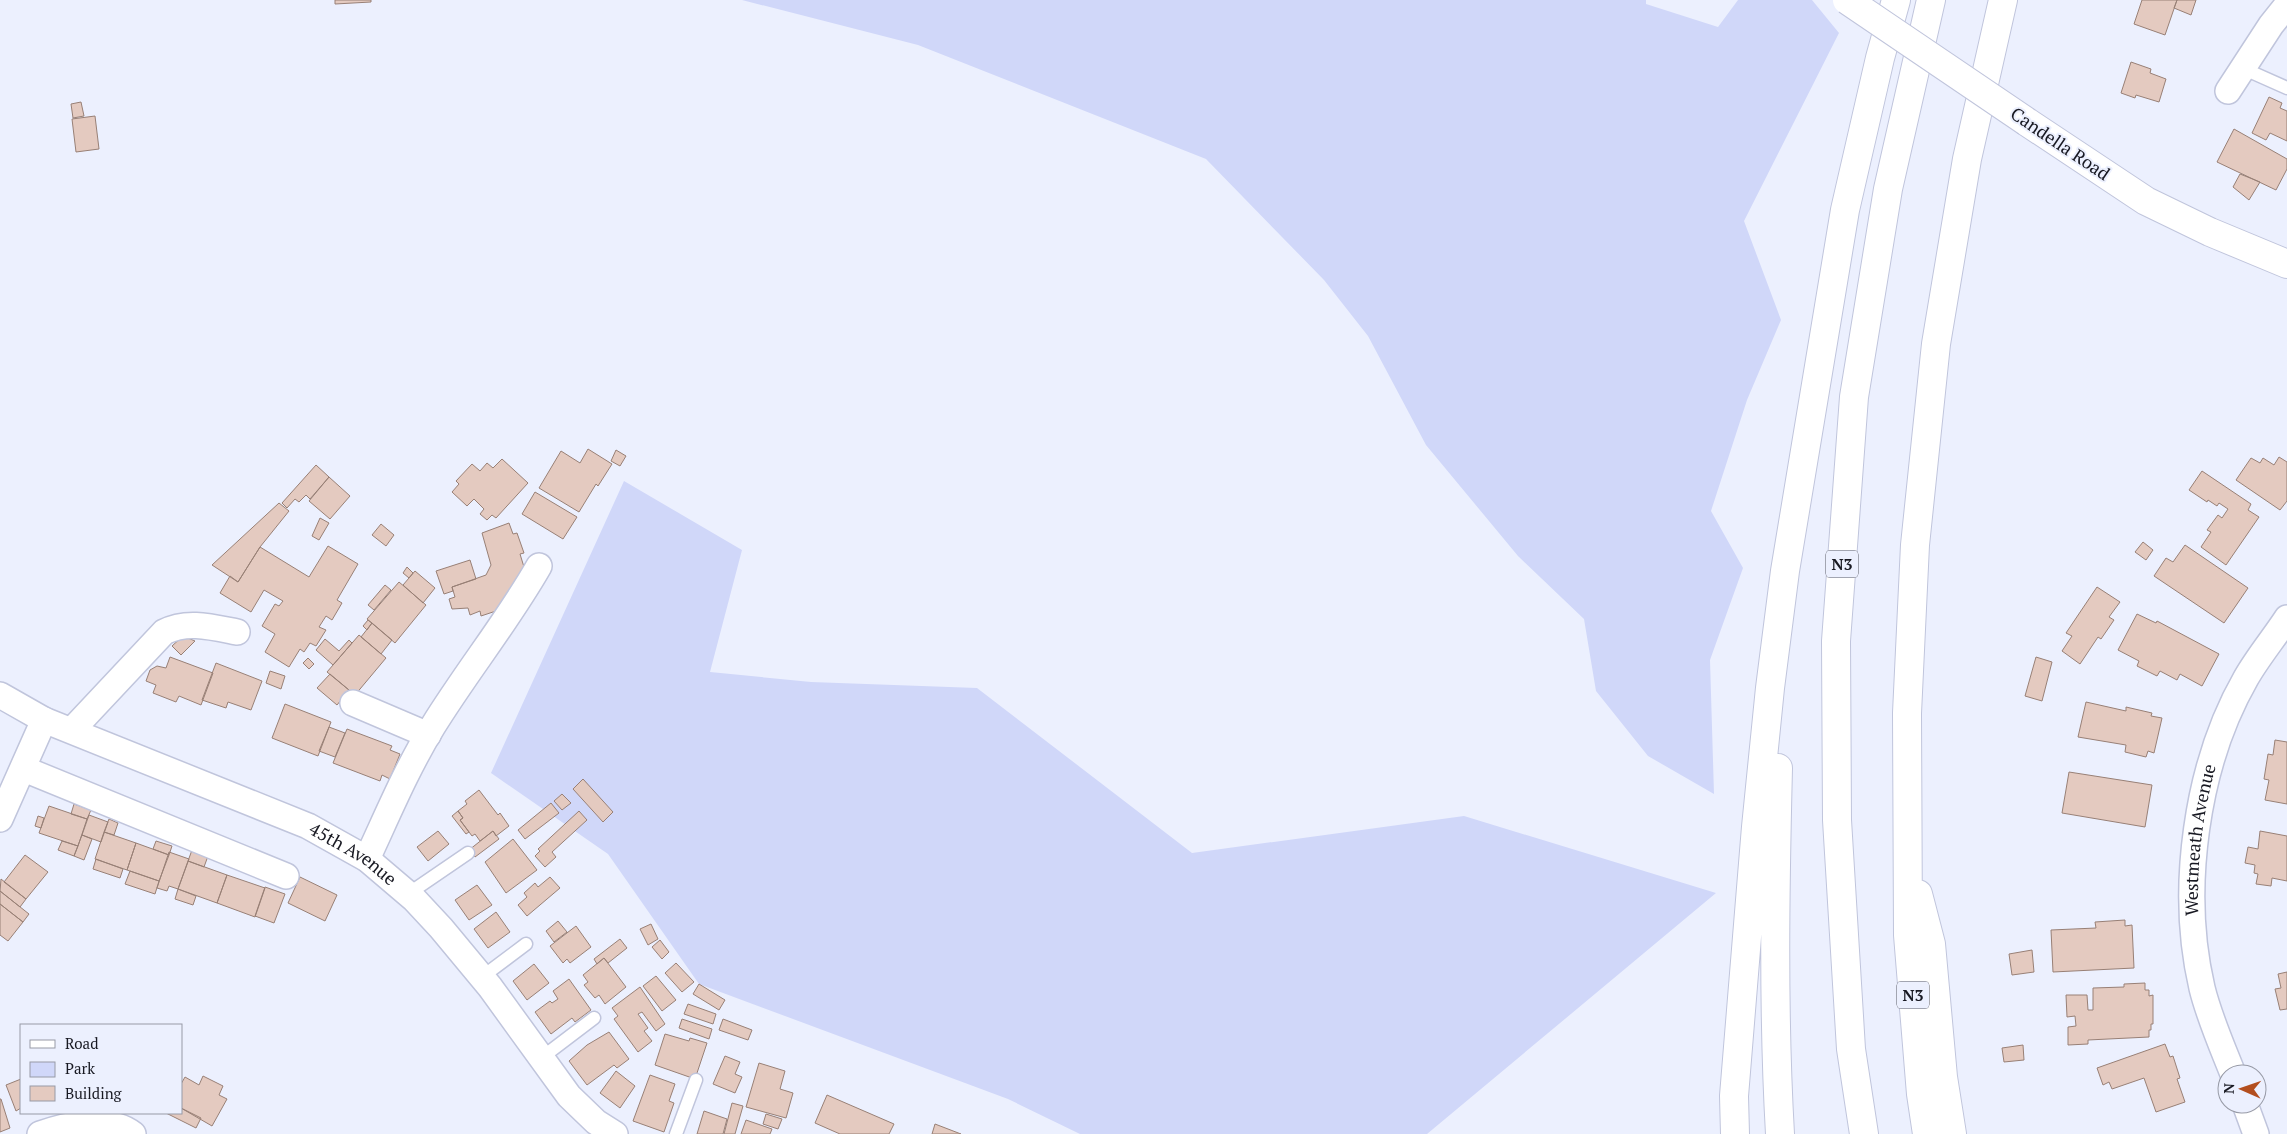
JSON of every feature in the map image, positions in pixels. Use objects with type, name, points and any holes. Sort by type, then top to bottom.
[{"type":"main road","name":"Candella Road","points":[[1847,0],[2146,201],[2210,232],[2287,264]]},
{"type":"main road","points":[[1735,1134],[1734,1096],[1756,826],[1770,688],[1785,572],[1845,210],[1880,58],[1896,0]]},
{"type":"main road","name":"N3","points":[[1864,1134],[1851,1049],[1837,820],[1836,641],[1854,397],[1888,189],[1931,0]]},
{"type":"main road","name":"N3","points":[[1927,1134],[1908,934],[1907,713],[1915,544],[1936,344],[1967,159],[2003,0]]},
{"type":"main road","points":[[1780,1134],[1776,1069],[1774,916],[1785,572]]},
{"type":"main road","points":[[1908,856],[1931,944],[1943,1077],[1952,1134]]},
{"type":"street","points":[[2228,91],[2287,4]]},
{"type":"street","points":[[367,859],[428,735],[521,598],[539,566]]},
{"type":"street","name":"Westmeath Avenue","points":[[2229,1064],[2202,989],[2196,953],[2192,872],[2201,802],[2218,739],[2246,679],[2287,618]]},
{"type":"street","points":[[72,730],[164,632],[175,626],[192,624],[237,632]]},
{"type":"street","name":"45th Avenue","points":[[0,695],[44,720],[308,826],[367,859],[408,894],[441,928],[482,978],[569,1096],[596,1122],[615,1134]]},
{"type":"street","points":[[353,703],[428,735]]},
{"type":"street","points":[[0,819],[24,769],[44,720]]},
{"type":"street","points":[[24,769],[286,876]]},
{"type":"street","points":[[2249,1114],[2256,1134]]},
{"type":"street","points":[[40,1134],[56,1128],[85,1124],[108,1125],[127,1130],[133,1134]]},
{"type":"lane","points":[[2242,68],[2287,88]]},
{"type":"lane","points":[[408,894],[468,853]]},
{"type":"lane","points":[[482,978],[526,944]]},
{"type":"lane","points":[[540,1059],[594,1018]]},
{"type":"lane","points":[[676,1134],[696,1080]]},
{"type":"green space","points":[[742,0],[1646,0],[1646,4],[1718,27],[1738,0],[1812,0],[1839,33],[1744,221],[1781,320],[1747,400],[1711,511],[1743,568],[1710,660],[1714,794],[1648,756],[1596,691],[1584,619],[1518,556],[1426,445],[1368,336],[1324,280],[1206,159],[918,45]]},
{"type":"green space","points":[[624,481],[742,550],[710,672],[811,682],[977,688],[1192,853],[1464,816],[1716,893],[1427,1134],[1080,1134],[1008,1099],[699,984],[608,854],[491,773]]},
{"type":"building","points":[[335,0],[371,0],[371,2],[335,4]]},
{"type":"building","points":[[2142,0],[2177,0],[2165,35],[2134,24]]},
{"type":"building","points":[[2177,0],[2196,0],[2191,15],[2174,8]]},
{"type":"building","points":[[2131,62],[2151,69],[2150,73],[2166,79],[2159,102],[2136,95],[2135,98],[2121,93]]},
{"type":"building","points":[[2269,97],[2282,103],[2280,108],[2287,111],[2287,141],[2270,133],[2266,140],[2252,133]]},
{"type":"building","points":[[81,102],[84,116],[73,118],[71,104]]},
{"type":"building","points":[[95,116],[99,149],[76,152],[72,119]]},
{"type":"building","points":[[2234,129],[2287,159],[2287,169],[2276,190],[2217,162]]},
{"type":"building","points":[[2240,174],[2260,182],[2249,200],[2233,187]]},
{"type":"building","points":[[588,449],[612,464],[598,486],[596,484],[579,512],[539,488],[561,451],[580,463]]},
{"type":"building","points":[[616,450],[626,456],[620,466],[611,461]]},
{"type":"building","points":[[2279,457],[2287,462],[2287,501],[2280,510],[2236,480],[2251,458],[2260,463],[2263,458],[2274,465]]},
{"type":"building","points":[[502,459],[528,483],[496,518],[492,515],[487,520],[480,514],[484,509],[474,499],[467,506],[452,492],[459,484],[456,481],[472,464],[480,471],[487,463],[493,468]]},
{"type":"building","points":[[316,465],[329,477],[310,499],[306,495],[299,502],[295,499],[287,508],[282,503]]},
{"type":"building","points":[[2202,471],[2251,504],[2248,510],[2259,517],[2226,565],[2201,547],[2211,532],[2207,530],[2218,515],[2222,518],[2228,509],[2219,503],[2217,506],[2208,500],[2207,502],[2189,490]]},
{"type":"building","points":[[329,477],[350,496],[330,519],[309,501]]},
{"type":"building","points":[[535,492],[577,517],[563,539],[522,514]]},
{"type":"building","points":[[279,503],[289,511],[260,547],[238,582],[212,565]]},
{"type":"building","points":[[320,518],[329,523],[319,540],[312,536]]},
{"type":"building","points":[[509,523],[513,534],[517,533],[524,553],[520,554],[524,567],[502,609],[481,616],[480,611],[470,615],[468,608],[452,609],[449,599],[455,597],[452,587],[486,575],[491,565],[482,533]]},
{"type":"building","points":[[381,524],[394,535],[386,546],[372,535]]},
{"type":"building","points":[[2143,542],[2153,550],[2146,560],[2135,552]]},
{"type":"building","points":[[2185,545],[2248,588],[2224,623],[2154,576],[2166,558],[2173,562]]},
{"type":"building","points":[[328,546],[358,564],[337,600],[342,603],[332,620],[326,616],[319,627],[326,630],[316,646],[310,643],[304,652],[300,649],[289,667],[265,652],[275,634],[262,626],[275,604],[279,606],[283,601],[264,590],[251,612],[220,593],[230,576],[238,582],[260,547],[309,577]]},
{"type":"building","points":[[470,560],[476,579],[452,587],[453,591],[444,594],[436,571]]},
{"type":"building","points":[[407,567],[413,573],[409,578],[403,573]]},
{"type":"building","points":[[415,571],[435,588],[423,603],[403,585]]},
{"type":"building","points":[[399,582],[426,605],[395,643],[367,619]]},
{"type":"building","points":[[385,585],[391,590],[374,610],[368,605]]},
{"type":"building","points":[[2097,587],[2120,602],[2109,617],[2114,620],[2101,639],[2098,637],[2080,664],[2062,651],[2072,636],[2066,633]]},
{"type":"building","points":[[2137,614],[2156,623],[2157,621],[2219,654],[2202,686],[2180,674],[2177,680],[2160,671],[2157,676],[2137,666],[2139,661],[2118,650]]},
{"type":"building","points":[[368,620],[372,623],[367,630],[363,626]]},
{"type":"building","points":[[372,623],[392,640],[381,654],[361,637]]},
{"type":"building","points":[[359,635],[386,658],[355,695],[327,672]]},
{"type":"building","points":[[183,636],[195,641],[181,655],[172,646]]},
{"type":"building","points":[[325,639],[339,651],[349,640],[352,643],[333,665],[316,650]]},
{"type":"building","points":[[170,657],[213,673],[201,705],[179,696],[176,702],[153,693],[156,685],[146,681],[150,670],[157,666],[166,668]]},
{"type":"building","points":[[2036,657],[2052,662],[2042,701],[2025,696]]},
{"type":"building","points":[[308,658],[314,664],[309,669],[303,663]]},
{"type":"building","points":[[216,663],[262,681],[251,710],[228,702],[226,708],[202,700]]},
{"type":"building","points":[[270,671],[285,676],[281,689],[266,683]]},
{"type":"building","points":[[330,674],[349,690],[337,705],[317,688]]},
{"type":"building","points":[[2086,702],[2126,711],[2126,707],[2152,713],[2151,716],[2162,718],[2154,753],[2148,751],[2146,757],[2125,752],[2126,745],[2078,737]]},
{"type":"building","points":[[285,704],[331,722],[318,756],[272,738]]},
{"type":"building","points":[[329,727],[345,733],[335,757],[319,751]]},
{"type":"building","points":[[347,729],[392,746],[390,750],[400,754],[390,779],[382,775],[380,781],[333,763]]},
{"type":"building","points":[[2275,740],[2287,742],[2287,804],[2265,800],[2269,780],[2264,779],[2268,754],[2273,755]]},
{"type":"building","points":[[2069,772],[2152,785],[2145,827],[2062,813]]},
{"type":"building","points":[[583,779],[613,812],[603,822],[573,789]]},
{"type":"building","points":[[479,790],[509,826],[496,836],[493,831],[480,841],[475,834],[472,836],[460,820],[463,818],[458,811],[467,804],[465,801]]},
{"type":"building","points":[[562,794],[571,803],[562,810],[554,801]]},
{"type":"building","points":[[551,803],[559,813],[525,839],[518,830]]},
{"type":"building","points":[[74,804],[91,810],[87,819],[71,814]]},
{"type":"building","points":[[49,806],[87,819],[78,846],[39,833]]},
{"type":"building","points":[[458,811],[463,818],[460,820],[469,832],[466,834],[452,816]]},
{"type":"building","points":[[579,811],[587,820],[552,852],[556,857],[545,867],[535,856],[540,851],[538,849]]},
{"type":"building","points":[[89,815],[108,822],[101,842],[82,835]]},
{"type":"building","points":[[38,816],[44,818],[41,828],[35,826]]},
{"type":"building","points":[[109,819],[118,823],[114,835],[104,832]]},
{"type":"building","points":[[438,831],[449,844],[428,861],[417,847]]},
{"type":"building","points":[[493,831],[499,839],[475,857],[469,850]]},
{"type":"building","points":[[2260,831],[2287,836],[2287,881],[2272,878],[2271,886],[2256,884],[2258,874],[2254,873],[2255,865],[2245,863],[2248,847],[2258,849]]},
{"type":"building","points":[[104,832],[136,843],[127,870],[95,859]]},
{"type":"building","points":[[82,835],[92,839],[84,860],[74,856]]},
{"type":"building","points":[[513,839],[537,870],[506,893],[485,862]]},
{"type":"building","points":[[62,841],[78,846],[74,856],[58,850]]},
{"type":"building","points":[[156,841],[172,846],[169,855],[153,849]]},
{"type":"building","points":[[136,843],[169,855],[159,881],[127,870]]},
{"type":"building","points":[[192,850],[208,856],[204,867],[188,861]]},
{"type":"building","points":[[169,852],[189,859],[178,889],[169,886],[167,891],[157,888]]},
{"type":"building","points":[[25,855],[48,872],[26,899],[4,882]]},
{"type":"building","points":[[96,859],[123,869],[120,878],[93,869]]},
{"type":"building","points":[[188,861],[227,875],[217,903],[178,889]]},
{"type":"building","points":[[130,871],[159,881],[155,894],[125,884]]},
{"type":"building","points":[[227,875],[265,888],[255,917],[217,903]]},
{"type":"building","points":[[300,877],[337,895],[325,921],[288,903]]},
{"type":"building","points":[[550,877],[560,888],[527,916],[518,905],[527,897],[524,893],[535,883],[538,887]]},
{"type":"building","points":[[1,879],[26,899],[20,907],[0,891]]},
{"type":"building","points":[[477,885],[492,905],[469,920],[455,900]]},
{"type":"building","points":[[265,887],[285,894],[274,923],[255,916]]},
{"type":"building","points":[[178,889],[196,896],[193,905],[175,899]]},
{"type":"building","points":[[0,891],[29,914],[23,922],[0,904]]},
{"type":"building","points":[[0,904],[23,922],[8,941],[0,935]]},
{"type":"building","points":[[496,912],[510,932],[488,948],[474,929]]},
{"type":"building","points":[[2125,920],[2125,926],[2132,925],[2134,968],[2053,972],[2051,930],[2096,928],[2095,922]]},
{"type":"building","points":[[558,921],[567,932],[554,942],[546,931]]},
{"type":"building","points":[[651,924],[658,939],[648,945],[640,929]]},
{"type":"building","points":[[576,926],[591,947],[570,963],[567,959],[563,963],[550,946]]},
{"type":"building","points":[[620,939],[627,948],[608,963],[604,958],[597,964],[594,959]]},
{"type":"building","points":[[660,940],[669,952],[662,959],[652,947]]},
{"type":"building","points":[[2032,950],[2034,972],[2012,975],[2009,954]]},
{"type":"building","points":[[604,958],[626,987],[605,1004],[599,995],[595,998],[584,985],[588,982],[583,975]]},
{"type":"building","points":[[676,963],[694,982],[682,992],[665,973]]},
{"type":"building","points":[[534,964],[549,983],[527,1000],[513,981]]},
{"type":"building","points":[[2287,972],[2287,1009],[2280,1010],[2275,989],[2281,988],[2278,974]]},
{"type":"building","points":[[656,976],[676,1000],[662,1011],[643,986]]},
{"type":"building","points":[[569,979],[591,1010],[575,1022],[572,1018],[551,1034],[535,1012],[550,1001],[552,1003],[558,999],[553,991]]},
{"type":"building","points":[[2145,983],[2145,990],[2149,990],[2149,996],[2153,995],[2153,1024],[2151,1024],[2151,1030],[2149,1030],[2149,1037],[2088,1040],[2088,1044],[2068,1045],[2068,1027],[2076,1026],[2075,1016],[2067,1017],[2066,995],[2087,995],[2088,1010],[2093,1010],[2093,988],[2124,987],[2124,984]]},
{"type":"building","points":[[699,984],[725,1000],[719,1010],[693,994]]},
{"type":"building","points":[[640,987],[665,1024],[656,1031],[642,1012],[638,1014],[648,1028],[644,1031],[652,1041],[638,1052],[614,1019],[618,1016],[612,1008]]},
{"type":"building","points":[[688,1004],[716,1014],[713,1024],[684,1014]]},
{"type":"building","points":[[682,1019],[712,1029],[709,1039],[679,1028]]},
{"type":"building","points":[[723,1019],[752,1030],[748,1040],[719,1030]]},
{"type":"building","points":[[609,1032],[629,1059],[617,1068],[614,1065],[587,1085],[569,1061],[587,1045]]},
{"type":"building","points":[[665,1034],[689,1041],[690,1038],[707,1043],[695,1079],[655,1065]]},
{"type":"building","points":[[2165,1044],[2170,1057],[2173,1056],[2180,1078],[2177,1079],[2185,1102],[2156,1112],[2144,1078],[2112,1089],[2109,1082],[2103,1085],[2097,1068]]},
{"type":"building","points":[[2023,1045],[2024,1060],[2004,1062],[2002,1048]]},
{"type":"building","points":[[725,1056],[740,1062],[735,1074],[742,1077],[735,1093],[713,1084]]},
{"type":"building","points":[[759,1063],[785,1071],[780,1089],[793,1093],[786,1118],[746,1107]]},
{"type":"building","points":[[616,1071],[635,1086],[620,1108],[600,1093]]},
{"type":"building","points":[[650,1075],[675,1084],[669,1101],[674,1103],[664,1132],[633,1121]]},
{"type":"building","points":[[203,1076],[223,1086],[219,1095],[227,1099],[212,1126],[182,1109],[182,1082],[185,1077],[199,1085]]},
{"type":"building","points":[[20,1079],[20,1109],[16,1111],[6,1085]]},
{"type":"building","points":[[827,1095],[894,1124],[889,1134],[840,1134],[815,1123]]},
{"type":"building","points":[[0,1099],[10,1128],[0,1132]]},
{"type":"building","points":[[732,1103],[743,1106],[735,1134],[724,1134]]},
{"type":"building","points":[[182,1108],[201,1118],[196,1128],[168,1114],[182,1114]]},
{"type":"building","points":[[704,1111],[727,1119],[723,1134],[697,1134]]},
{"type":"building","points":[[766,1114],[782,1119],[778,1129],[763,1124]]},
{"type":"building","points":[[746,1120],[772,1129],[770,1134],[741,1134]]},
{"type":"building","points":[[935,1124],[961,1134],[932,1134]]}]
